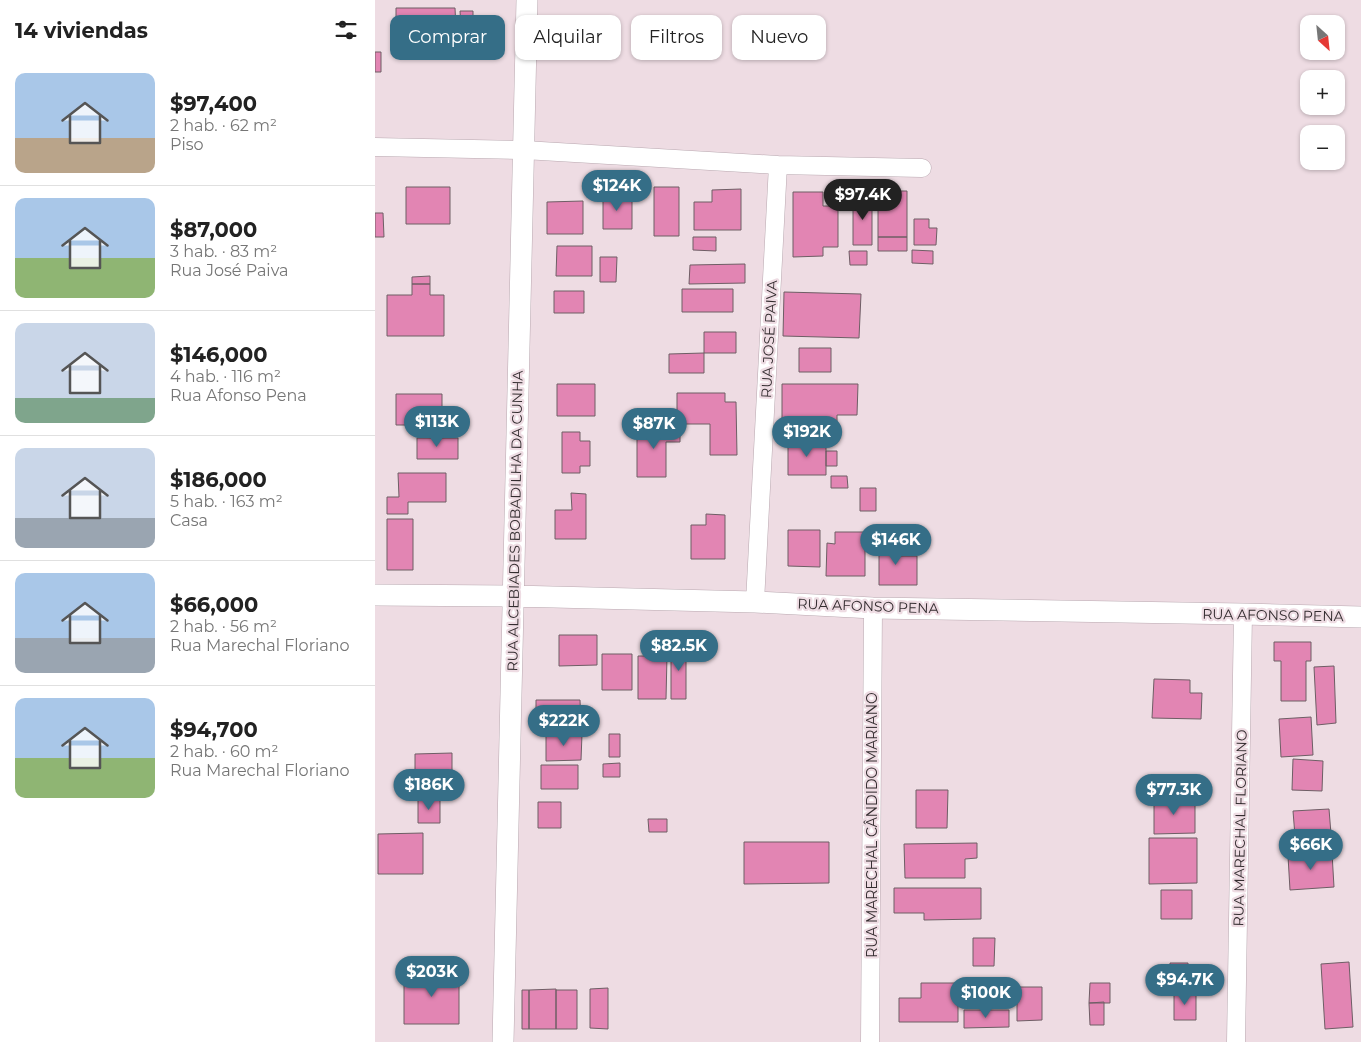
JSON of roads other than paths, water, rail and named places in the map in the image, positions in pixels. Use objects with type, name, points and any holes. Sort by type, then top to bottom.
[{"type":"street","name":"RUA ALCEBIADES BOBADILHA DA CUNHA","points":[[503,1042],[527,0]]},
{"type":"street","points":[[375,147],[524,150],[778,165],[922,168]]},
{"type":"street","name":"RUA JOSÉ PAIVA","points":[[755,602],[778,165]]},
{"type":"street","name":"RUA AFONSO PENA","points":[[375,595],[513,596],[755,602],[873,608],[1361,617]]},
{"type":"street","name":"RUA MARECHAL CÂNDIDO MARIANO","points":[[871,1042],[873,608]]},
{"type":"street","name":"RUA MARECHAL FLORIANO","points":[[1236,1042],[1243,614]]}]
